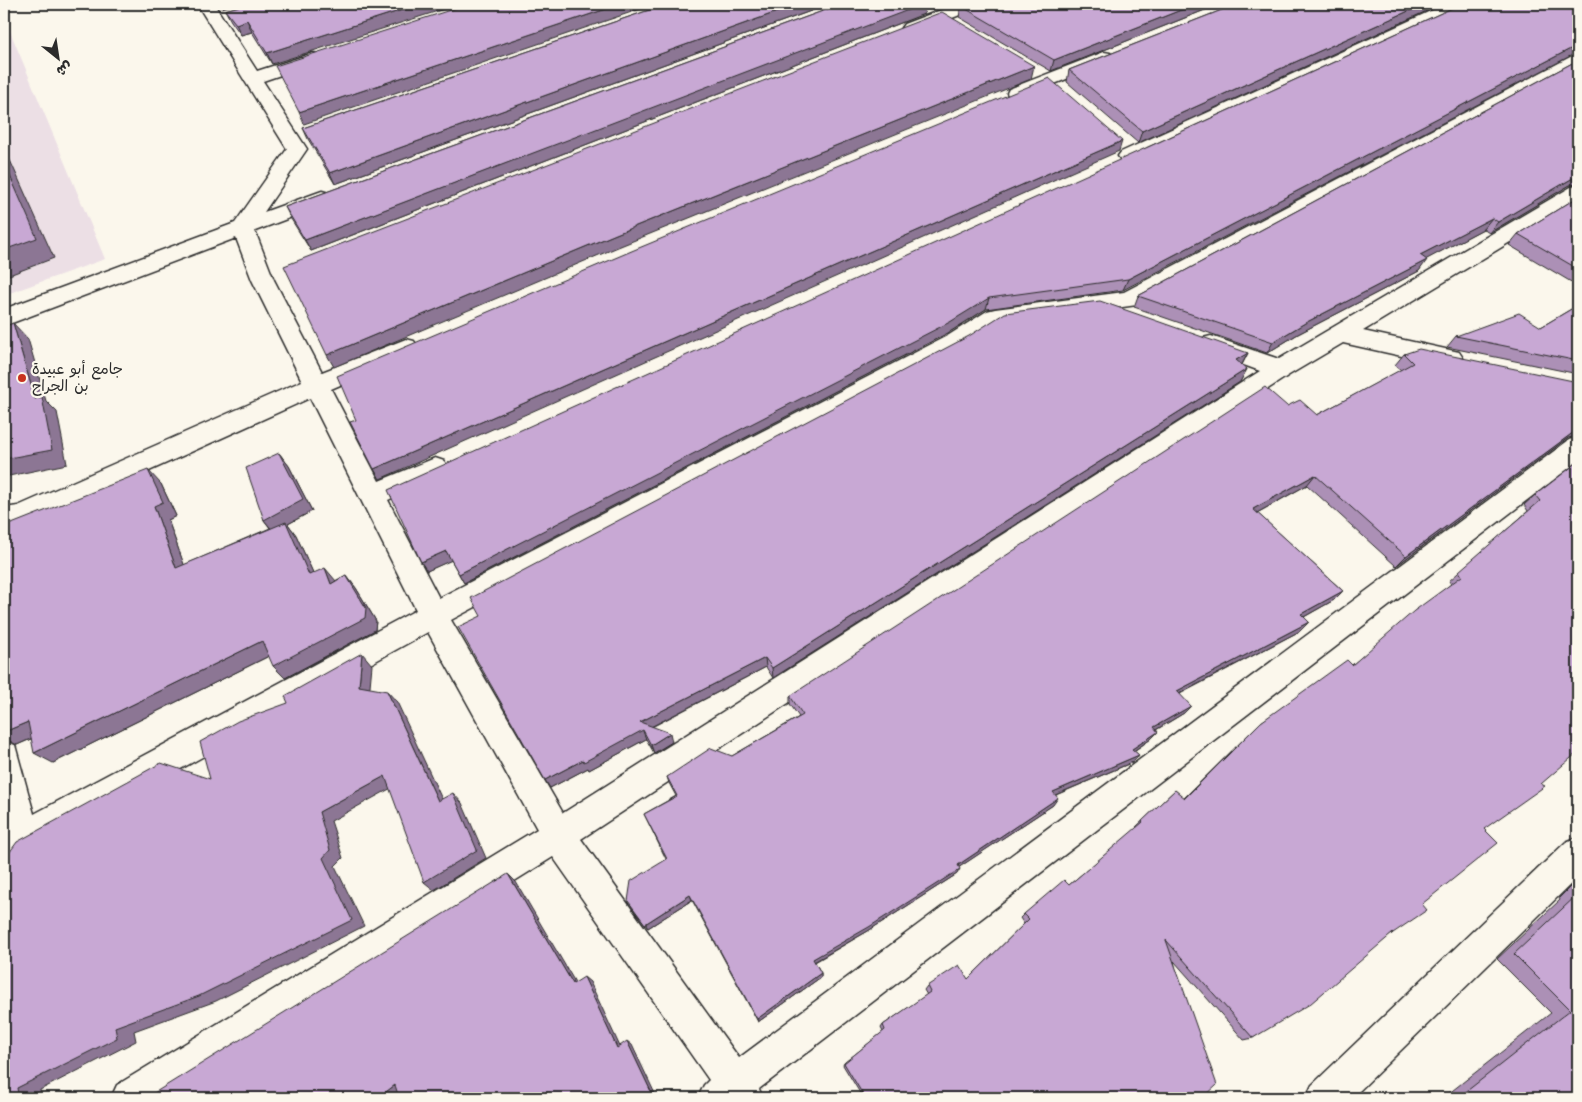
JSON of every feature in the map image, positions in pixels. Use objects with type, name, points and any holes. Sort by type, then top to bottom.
[{"type":"street","points":[[922,4],[950,20]]},
{"type":"street","points":[[895,34],[950,20],[972,4]]},
{"type":"street","points":[[1108,165],[1129,147],[1459,4]]},
{"type":"street","points":[[218,11],[253,78],[299,134],[297,149],[243,227]]},
{"type":"street","points":[[994,102],[1122,50]]},
{"type":"street","points":[[253,78],[329,53]]},
{"type":"street","points":[[4,864],[24,837],[433,615],[957,341],[994,317],[1129,299],[1578,58]]},
{"type":"street","points":[[4,318],[336,192]]},
{"type":"street","points":[[130,1098],[558,835],[1281,369],[1578,192]]},
{"type":"street","points":[[243,227],[273,277],[316,385],[433,615],[558,835],[732,1094],[1578,447]]},
{"type":"street","points":[[1096,303],[1143,320]]},
{"type":"street","points":[[1340,334],[1473,363]]},
{"type":"street","points":[[1189,336],[1281,369]]},
{"type":"street","points":[[4,519],[21,517],[316,385],[426,339]]},
{"type":"street","points":[[372,496],[454,460]]},
{"type":"street","points":[[4,760],[24,837]]},
{"type":"street","points":[[1326,1098],[1578,854]]},
{"type":"shaded area","points":[[4,17],[105,259],[4,295]]},
{"type":"building","points":[[247,4],[421,4],[267,53],[247,20],[236,24],[225,10]]},
{"type":"building","points":[[469,4],[621,4],[299,112],[275,66]]},
{"type":"building","points":[[667,4],[799,4],[330,173],[303,128]]},
{"type":"building","points":[[842,4],[924,4],[305,240],[285,207]]},
{"type":"building","points":[[967,4],[1196,4],[1054,60],[961,6]]},
{"type":"building","points":[[1237,4],[1424,4],[1142,131],[1069,70]]},
{"type":"building","points":[[1461,4],[1578,4],[1578,45],[1128,279],[989,298],[950,322],[459,574],[446,551],[421,562],[388,490]]},
{"type":"building","points":[[942,12],[1034,66],[616,234],[327,355],[284,266]]},
{"type":"building","points":[[1578,60],[1578,175],[1498,222],[1492,218],[1420,255],[1427,260],[1305,323],[1273,342],[1138,296]]},
{"type":"building","points":[[1049,78],[1122,141],[374,469],[350,422],[356,420],[337,376],[634,250]]},
{"type":"building","points":[[4,162],[37,238],[4,250]]},
{"type":"building","points":[[1578,197],[1578,269],[1518,234]]},
{"type":"building","points":[[1100,301],[1248,353],[1236,360],[1247,369],[772,668],[765,658],[640,722],[670,733],[651,745],[643,730],[584,762],[583,760],[545,780],[458,627],[481,616],[471,598],[969,336],[1005,313]]},
{"type":"building","points":[[1578,305],[1578,361],[1456,336],[1519,313],[1541,327]]},
{"type":"building","points":[[13,323],[35,399],[42,397],[52,450],[4,459],[4,327]]},
{"type":"building","points":[[1419,349],[1578,382],[1578,429],[1406,556],[1315,475],[1253,509],[1343,591],[1301,614],[1309,622],[1177,691],[1191,706],[1154,727],[1158,732],[1132,749],[1139,755],[1053,792],[1058,798],[958,865],[960,869],[869,927],[813,959],[821,973],[757,1019],[690,895],[645,924],[628,901],[631,881],[667,859],[644,814],[677,796],[667,777],[711,748],[732,756],[803,715],[790,696],[1265,387],[1287,406],[1300,400],[1317,415],[1413,363],[1404,354]]},
{"type":"building","points":[[279,453],[303,499],[264,520],[246,468]]},
{"type":"building","points":[[1578,462],[1578,752],[1541,784],[1545,786],[1484,829],[1498,843],[1422,904],[1427,910],[1393,933],[1310,1004],[1253,1038],[1166,940],[1217,1085],[1203,1098],[865,1098],[844,1063],[885,1030],[883,1025],[930,992],[927,986],[959,965],[968,979],[1029,919],[1024,914],[1064,880],[1069,885],[1143,822],[1175,790],[1185,798],[1261,722],[1347,660],[1352,665],[1414,611],[1462,576],[1459,571],[1540,501],[1535,495]]},
{"type":"building","points":[[148,470],[163,502],[154,506],[176,568],[286,522],[309,575],[325,568],[331,584],[346,575],[366,608],[365,618],[273,666],[262,641],[34,753],[28,722],[4,732],[4,527]]},
{"type":"building","points":[[362,653],[359,686],[387,691],[438,801],[453,793],[477,850],[424,882],[385,776],[319,812],[330,850],[323,858],[352,920],[199,996],[115,1027],[117,1038],[17,1088],[18,1094],[4,1098],[4,860],[17,842],[161,763],[210,779],[200,742],[238,721],[288,703],[285,696]]},
{"type":"building","points":[[508,874],[573,984],[584,977],[617,1048],[627,1041],[654,1098],[399,1098],[395,1085],[378,1098],[146,1098]]},
{"type":"building","points":[[1578,894],[1578,1098],[1458,1098],[1570,1010],[1514,954]]},
{"type":"place","name":"جامع أبو عبيدة بن الجراح","points":[[22,378]]}]
